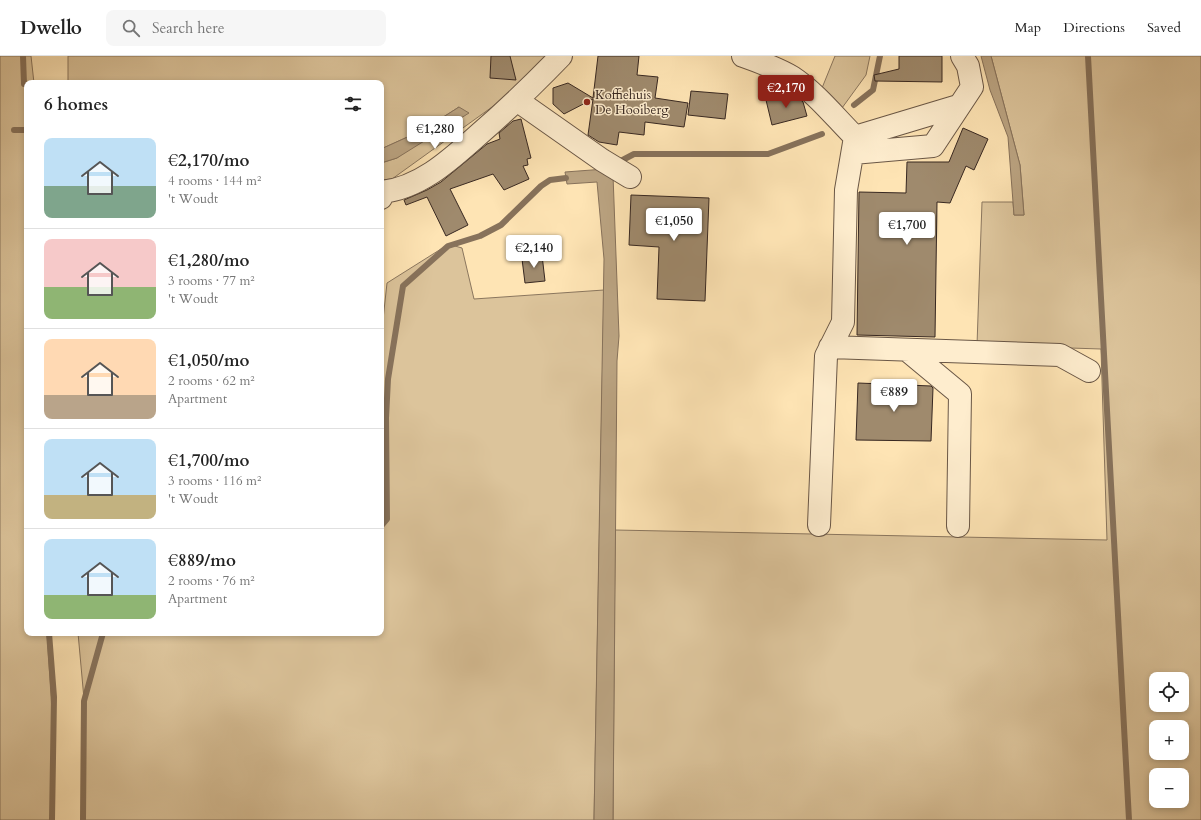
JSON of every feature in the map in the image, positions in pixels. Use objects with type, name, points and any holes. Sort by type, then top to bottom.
[{"type":"street","points":[[384,194],[397,191],[438,169],[518,100],[561,56]]},
{"type":"street","points":[[743,56],[772,67],[792,78],[814,96],[854,145],[846,190],[843,322],[826,356],[819,525]]},
{"type":"street","points":[[854,145],[933,146],[958,106],[972,87],[968,66],[962,56]]},
{"type":"street","points":[[518,100],[602,160],[630,177]]},
{"type":"street","points":[[854,145],[958,106]]},
{"type":"street","points":[[830,347],[1060,355],[1089,371]]},
{"type":"street","points":[[908,350],[960,394],[958,526]]},
{"type":"shaded area","points":[[0,56],[31,56],[34,80],[24,80],[24,636],[47,636],[54,743],[52,820],[0,820]]},
{"type":"shaded area","points":[[68,56],[548,56],[499,102],[392,179],[384,180],[384,162],[397,158],[459,107],[423,130],[384,148],[384,80],[68,80]]},
{"type":"shaded area","points":[[835,56],[870,56],[866,75],[842,108],[822,88]]},
{"type":"shaded area","points":[[981,56],[991,56],[1020,165],[1024,215],[1014,215],[1008,137],[990,90]]},
{"type":"shaded area","points":[[991,56],[1201,56],[1201,820],[613,820],[615,530],[1107,540],[1101,349],[977,345],[982,202],[1013,202],[1014,215],[1024,215],[1020,165]]},
{"type":"shaded area","points":[[459,107],[469,113],[397,158],[384,162],[384,148],[423,130]]},
{"type":"shaded area","points":[[605,169],[613,175],[619,336],[617,361],[613,820],[594,820],[604,259],[597,182],[567,184],[565,172]]},
{"type":"shaded area","points":[[455,246],[462,248],[474,299],[604,290],[594,820],[85,820],[85,710],[78,636],[384,636],[384,310],[387,283],[441,249]]},
{"type":"building","points":[[491,56],[510,56],[516,80],[490,78]]},
{"type":"building","points":[[598,56],[639,56],[637,75],[658,77],[655,98],[688,103],[684,127],[645,122],[644,135],[619,132],[617,145],[599,142],[588,135],[593,99],[564,114],[553,104],[553,88],[568,83],[593,98]]},
{"type":"building","points":[[899,56],[942,56],[942,82],[875,81],[874,75],[899,69]]},
{"type":"building","points":[[691,91],[728,94],[725,119],[688,115]]},
{"type":"building","points":[[794,94],[803,102],[807,116],[772,125],[766,100]]},
{"type":"building","points":[[521,119],[531,158],[527,159],[528,165],[523,166],[529,179],[504,190],[493,174],[450,189],[468,225],[446,236],[427,197],[406,205],[404,200],[441,182],[487,144],[500,139],[499,133],[513,121]]},
{"type":"building","points":[[963,128],[988,139],[974,170],[966,166],[950,203],[937,202],[935,337],[857,335],[859,192],[906,193],[907,162],[949,162]]},
{"type":"building","points":[[631,195],[709,198],[705,301],[657,299],[659,247],[629,245]]},
{"type":"building","points":[[542,255],[545,281],[525,283],[522,259]]},
{"type":"building","points":[[858,383],[931,386],[933,388],[931,441],[856,440]]},
{"type":"waterway","points":[[23,56],[24,84]]},
{"type":"waterway","points":[[854,105],[873,90],[880,56]]},
{"type":"waterway","points":[[1088,56],[1129,820]]},
{"type":"waterway","points":[[14,130],[24,130]]},
{"type":"waterway","points":[[615,164],[634,154],[768,154],[822,134]]},
{"type":"waterway","points":[[384,522],[387,519],[386,418],[388,379],[403,286],[448,246],[480,236],[501,225],[541,186],[550,180],[566,178]]},
{"type":"waterway","points":[[49,636],[54,697],[52,820]]},
{"type":"waterway","points":[[83,820],[84,701],[102,636]]},
{"type":"place","name":"Koffiehuis De Hooiberg","points":[[587,102]]}]
